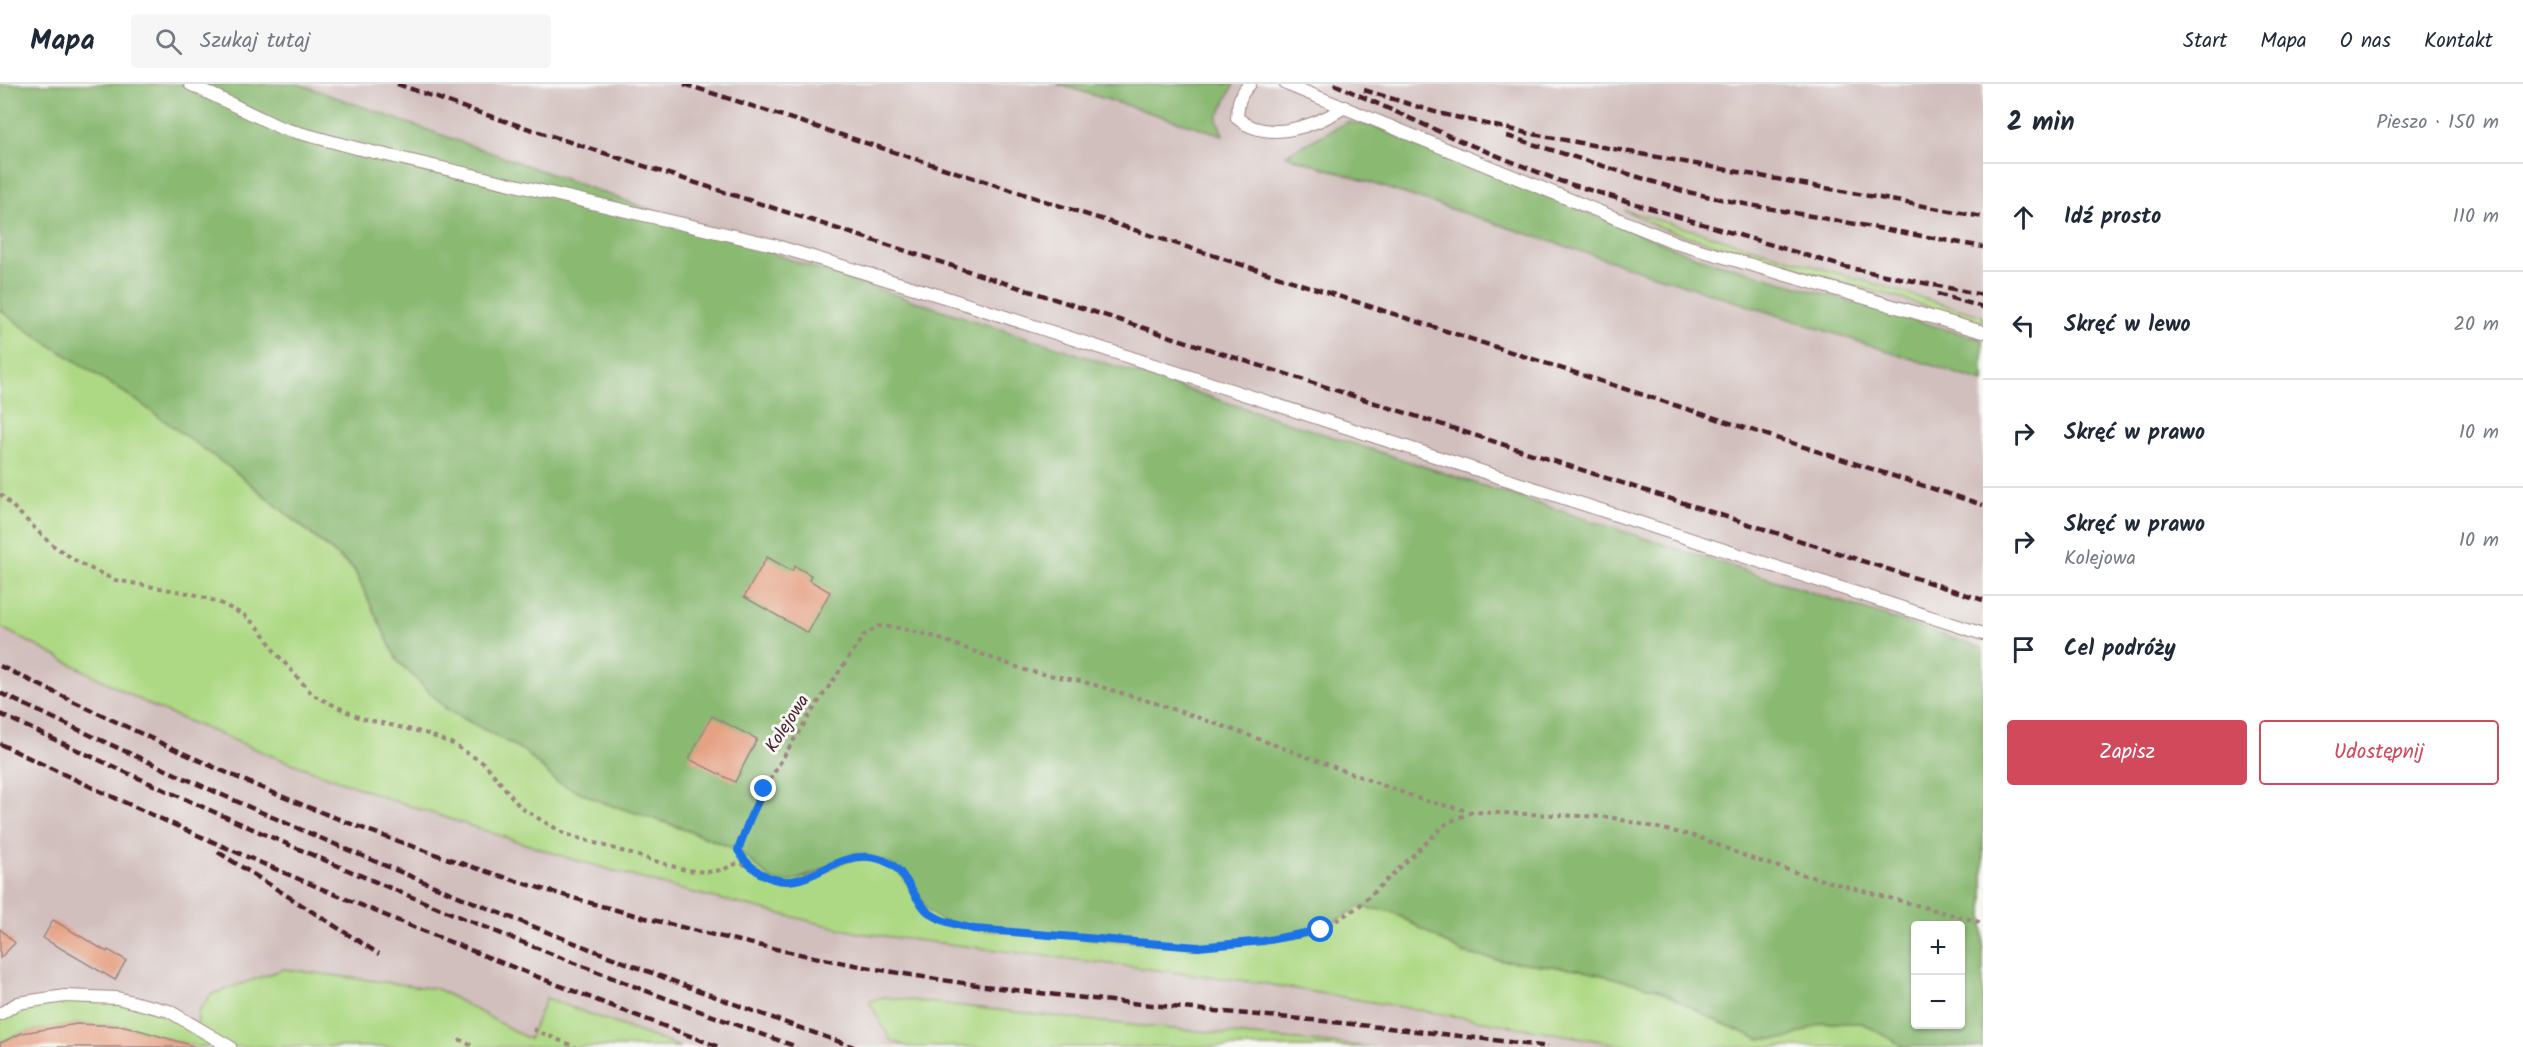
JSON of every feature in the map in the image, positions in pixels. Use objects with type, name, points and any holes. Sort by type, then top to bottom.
[{"type":"lane","points":[[190,84],[282,128],[356,148],[773,245],[944,297],[1983,634]]},
{"type":"lane","points":[[1250,84],[1241,93],[1238,102],[1237,118],[1246,126],[1273,131],[1294,129],[1322,121],[1345,107]]},
{"type":"lane","points":[[1286,84],[1679,244],[1983,332]]},
{"type":"lane","points":[[0,1014],[18,1003],[64,996],[117,998],[169,1011],[230,1047]]},
{"type":"path","points":[[0,494],[51,544],[79,563],[116,580],[193,594],[218,602],[244,615],[262,631],[275,652],[313,695],[360,718],[425,733],[451,743],[485,764],[521,808],[566,834],[685,870],[715,871],[738,863],[750,866],[773,881],[791,882],[851,859],[869,857],[890,864],[906,877],[912,892],[927,910],[940,920],[974,929],[1198,947],[1263,941],[1321,930],[1358,907],[1448,823],[1472,812],[1609,817],[1698,837],[1750,858],[1804,875],[1983,924]]},
{"type":"path","name":"Kolejowa","points":[[750,866],[738,850],[750,818],[768,782],[800,729],[864,635],[879,626],[929,635],[1028,671],[1081,681],[1155,703],[1423,800],[1472,812]]},
{"type":"path","points":[[533,1029],[575,1047]]},
{"type":"path","points":[[459,1039],[474,1047]]},
{"type":"shaded area","points":[[0,84],[1983,84],[1983,1047],[0,1047]]},
{"type":"green space","points":[[0,84],[299,84],[822,271],[1983,648],[1983,1047],[1905,1047],[1862,1023],[1822,1023],[1786,1039],[1759,1039],[1721,1023],[1657,989],[1578,969],[1497,960],[1463,953],[1391,911],[1358,907],[1323,928],[1295,937],[1198,947],[974,929],[940,920],[927,910],[906,877],[890,864],[869,857],[851,859],[791,882],[773,881],[738,850],[680,827],[604,803],[557,782],[524,751],[448,710],[397,660],[354,569],[237,473],[133,398],[0,310]]},
{"type":"green space","points":[[1057,84],[1234,84],[1217,119],[1223,135]]},
{"type":"green space","points":[[1347,122],[1373,126],[1694,256],[1983,340],[1983,382],[1285,155]]},
{"type":"green space","points":[[1624,210],[1983,316],[1983,323],[1690,237],[1654,225]]},
{"type":"green space","points":[[0,310],[133,398],[237,473],[354,570],[397,660],[447,710],[524,751],[557,782],[738,850],[773,881],[806,878],[843,862],[867,857],[889,863],[897,869],[927,910],[943,920],[974,929],[1198,947],[1263,941],[1321,930],[1358,907],[1391,911],[1463,953],[1497,960],[1578,969],[1657,989],[1721,1023],[1786,1039],[1822,1023],[1862,1023],[1905,1047],[1635,1047],[1255,982],[859,933],[682,890],[565,857],[392,800],[272,756],[156,708],[0,627]]},
{"type":"green space","points":[[284,969],[438,989],[529,1039],[546,998],[680,1047],[197,1047],[125,1026],[77,1024],[22,1033],[0,1043],[0,1014],[18,1003],[117,998],[197,1027],[199,1010],[212,994]]},
{"type":"green space","points":[[884,997],[1130,1025],[1374,1047],[909,1047],[891,1041],[869,1001]]},
{"type":"building","points":[[767,557],[792,571],[795,566],[811,575],[809,580],[830,592],[808,633],[744,597]]},
{"type":"building","points":[[712,716],[757,739],[735,782],[689,759]]},
{"type":"building","points":[[53,920],[107,952],[108,950],[126,960],[115,980],[43,938]]},
{"type":"building","points":[[0,929],[15,943],[0,958]]},
{"type":"building","points":[[77,1024],[125,1026],[197,1047],[0,1047],[0,1043],[22,1033]]},
{"type":"railway","points":[[397,84],[468,109],[1983,600]]},
{"type":"railway","points":[[684,84],[1983,505]]},
{"type":"railway","points":[[1334,84],[1458,140],[1560,181],[1845,267],[1983,295]]},
{"type":"railway","points":[[1364,90],[1438,113],[1527,133],[1983,217]]},
{"type":"railway","points":[[1507,136],[1683,191],[1983,247]]},
{"type":"railway","points":[[1937,294],[1983,307]]},
{"type":"railway","points":[[0,666],[191,757],[308,807],[448,859],[663,923],[809,956],[992,987],[1464,1036],[1548,1047]]},
{"type":"railway","points":[[0,693],[210,790],[422,881],[637,967],[854,1047]]},
{"type":"railway","points":[[0,714],[295,848],[395,890],[595,971],[797,1047]]},
{"type":"railway","points":[[0,744],[177,826],[356,903],[537,977],[719,1047]]},
{"type":"railway","points":[[218,852],[379,954]]},
{"type":"route","points":[[764,789],[738,850],[743,860],[773,881],[791,882],[807,878],[851,859],[869,857],[890,864],[906,877],[912,892],[927,910],[940,920],[974,929],[1198,947],[1295,937],[1321,930]]}]
